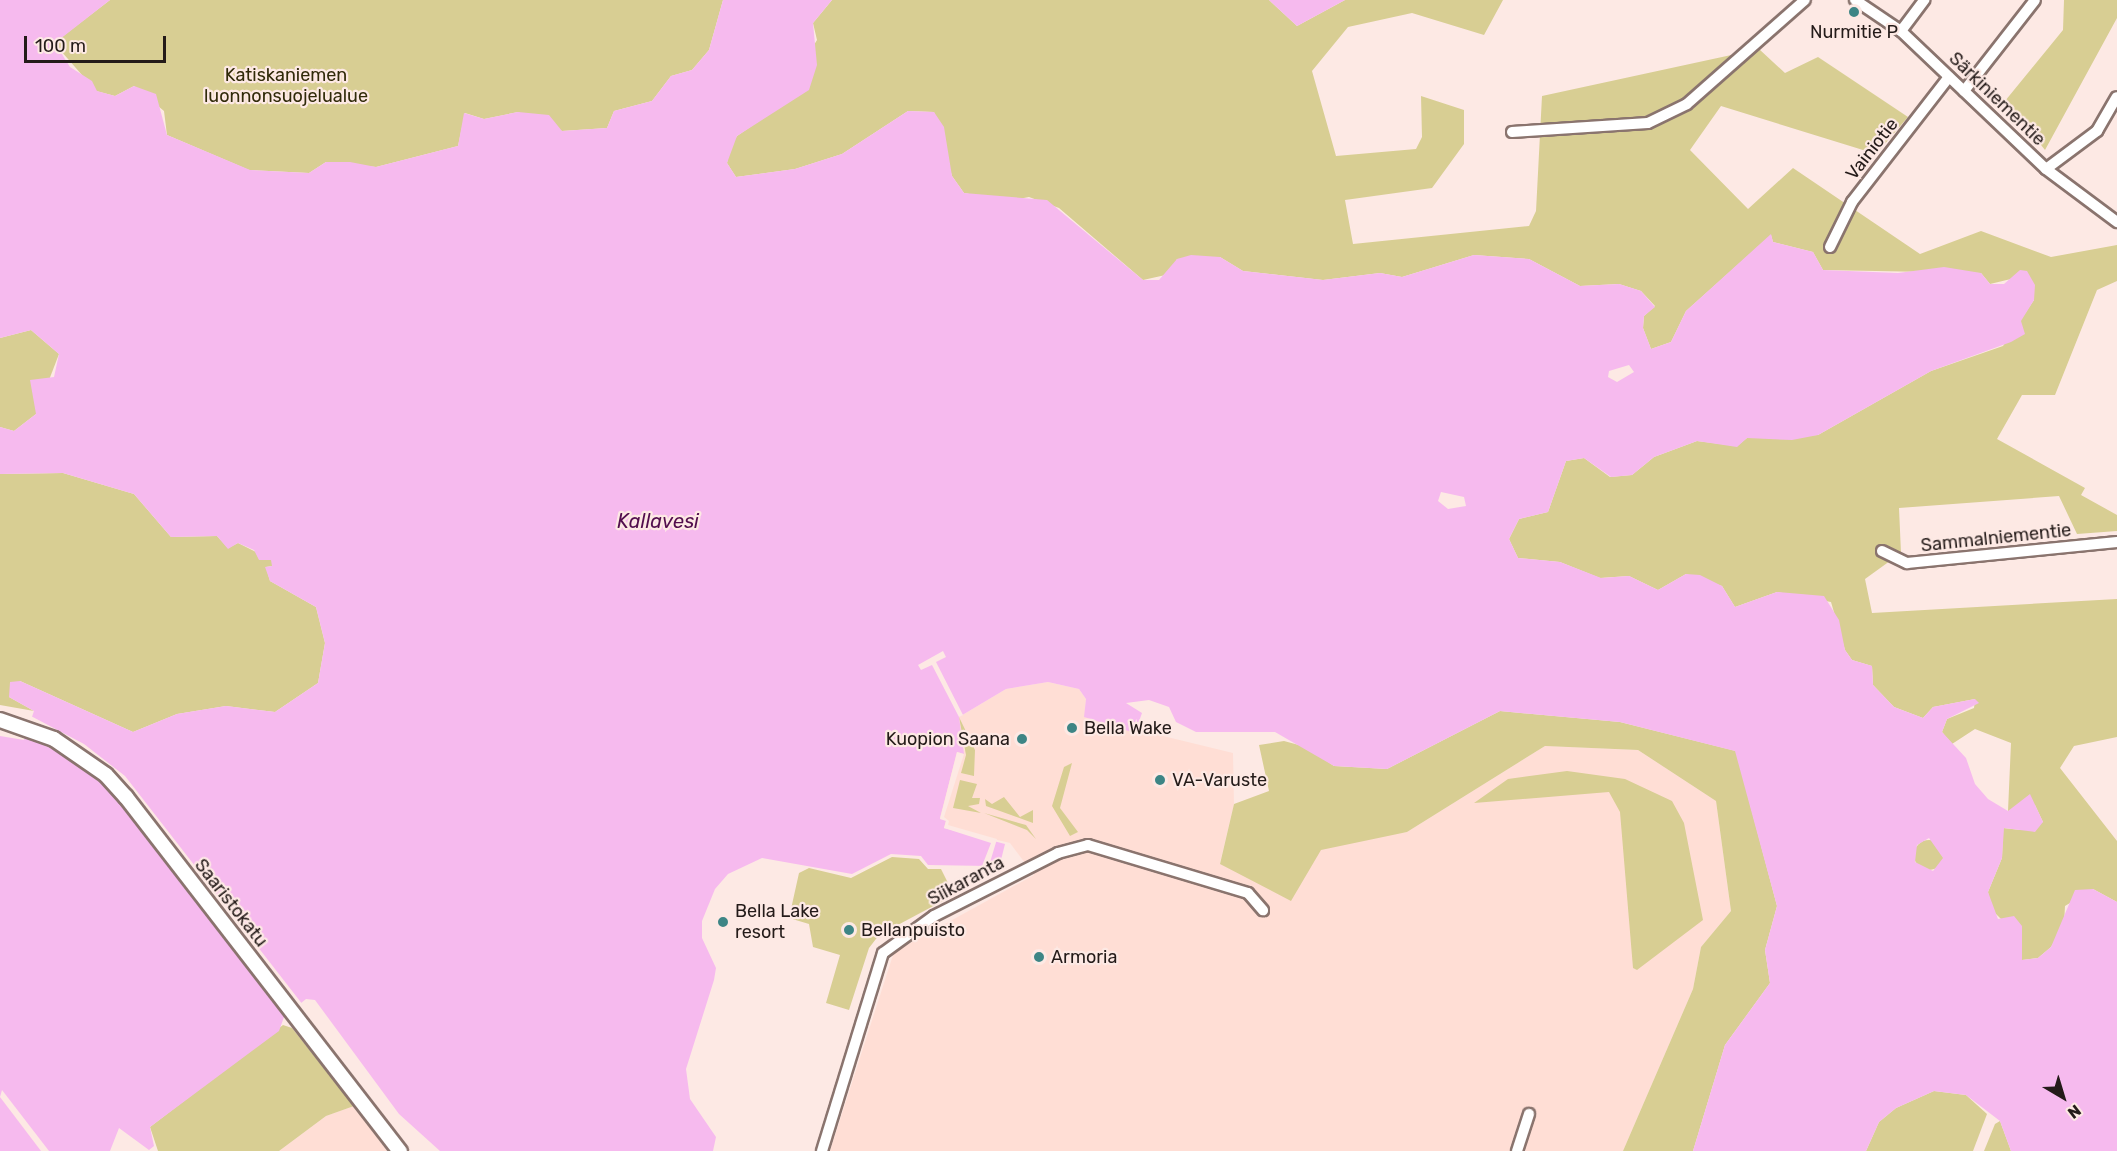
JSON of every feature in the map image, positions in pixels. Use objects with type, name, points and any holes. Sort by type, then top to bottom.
[{"type":"main road","name":"Saaristokatu","points":[[0,720],[16,722],[54,739],[106,775],[300,1020],[400,1151]]},
{"type":"street","points":[[1512,132],[1648,123],[1687,104],[1805,0]]},
{"type":"street","name":"Särkiniementie","points":[[1855,0],[1900,30],[2046,169],[2117,222]]},
{"type":"street","points":[[1900,30],[1924,0]]},
{"type":"street","points":[[1964,91],[2035,0]]},
{"type":"street","name":"Vainiotie","points":[[1830,247],[1852,202],[1949,77]]},
{"type":"street","points":[[2046,169],[2097,131],[2117,97]]},
{"type":"street","name":"Sammalniementie","points":[[1882,551],[1907,563],[2117,542]]},
{"type":"street","name":"Siikaranta","points":[[822,1151],[883,953],[934,916],[1046,858],[1088,844],[1248,893],[1263,910]]},
{"type":"street","points":[[1517,1151],[1529,1114]]},
{"type":"shaded area","points":[[1048,682],[1079,689],[1086,699],[1085,717],[1233,753],[1234,804],[1220,863],[1407,832],[1545,746],[1638,750],[1716,801],[1731,911],[1701,947],[1693,989],[1623,1151],[830,1151],[894,952],[1034,875],[1010,843],[944,827],[940,819],[959,717],[1006,689]]},
{"type":"shaded area","points":[[354,1106],[387,1151],[279,1151],[326,1116]]},
{"type":"green space","name":"Katiskaniemen luonnonsuojelualue","points":[[110,0],[723,0],[709,50],[692,70],[671,76],[652,101],[614,111],[607,128],[562,131],[518,112],[484,119],[465,113],[458,146],[376,167],[326,162],[309,173],[249,170],[167,135],[164,111],[134,86],[115,96],[96,91],[54,43]]},
{"type":"green space","points":[[832,0],[1269,0],[1297,26],[1345,0],[1503,0],[1484,35],[1412,13],[1348,27],[1312,71],[1336,156],[1416,149],[1422,137],[1421,96],[1464,110],[1464,144],[1432,188],[1345,200],[1353,244],[1529,226],[1536,211],[1542,96],[1759,49],[1785,73],[1818,57],[1908,117],[1876,154],[1721,106],[1690,150],[1748,209],[1793,168],[1920,254],[1981,231],[2051,257],[2117,245],[2117,281],[2097,290],[2055,395],[2022,395],[1997,439],[2085,488],[2081,495],[2117,515],[2117,531],[2077,534],[2059,496],[1899,508],[1901,553],[1865,579],[1872,613],[2117,599],[2117,737],[2074,746],[2060,768],[2117,841],[2117,902],[2093,889],[2065,906],[2064,924],[2051,947],[2038,958],[2022,960],[2020,938],[1990,908],[1988,892],[2002,858],[2003,828],[2021,830],[2043,822],[2035,805],[2008,811],[2011,743],[1975,729],[1952,744],[1942,732],[1947,719],[1974,708],[1975,699],[1933,707],[1923,718],[1894,707],[1873,685],[1872,666],[1852,660],[1845,650],[1831,602],[1777,592],[1735,607],[1722,586],[1686,574],[1658,590],[1629,576],[1600,578],[1560,562],[1518,558],[1509,539],[1519,519],[1548,512],[1566,461],[1584,458],[1610,477],[1632,475],[1654,457],[1697,441],[1737,446],[1747,438],[1818,435],[1931,371],[2003,346],[2034,300],[2015,278],[1990,284],[1981,273],[1823,270],[1813,252],[1773,242],[1771,235],[1686,311],[1671,342],[1651,349],[1643,328],[1644,316],[1655,306],[1641,291],[1619,284],[1580,286],[1529,259],[1474,255],[1402,277],[1380,273],[1323,280],[1243,271],[1220,257],[1177,259],[1170,274],[1143,280],[1059,208],[1029,197],[1008,201],[964,193],[952,176],[934,112],[908,111],[842,154],[795,169],[736,177],[727,163],[730,148],[737,136],[775,110],[817,40],[813,23]]},
{"type":"green space","points":[[2064,0],[2117,0],[2117,18],[2045,150],[2005,101],[2063,30]]},
{"type":"green space","points":[[31,330],[59,354],[36,414],[14,431],[0,427],[0,338]]},
{"type":"green space","points":[[63,473],[134,494],[171,537],[217,536],[228,548],[238,543],[272,560],[272,566],[266,567],[270,581],[316,607],[325,643],[318,683],[275,712],[226,706],[177,714],[133,732],[20,681],[9,697],[34,711],[0,705],[0,474]]},
{"type":"green space","points":[[1500,711],[1620,722],[1736,751],[1777,906],[1765,950],[1770,983],[1725,1045],[1693,1151],[1623,1151],[1693,989],[1701,947],[1731,911],[1716,801],[1638,750],[1545,746],[1407,832],[1321,850],[1291,901],[1220,864],[1234,804],[1269,791],[1259,745],[1284,741],[1306,747],[1334,766],[1387,769]]},
{"type":"green space","points":[[959,717],[975,750],[974,776],[961,773],[966,755]]},
{"type":"green space","points":[[1072,763],[1060,808],[1078,832],[1070,836],[1052,806],[1064,767]]},
{"type":"green space","points":[[1567,771],[1625,779],[1672,801],[1684,823],[1703,920],[1637,970],[1633,968],[1620,812],[1609,792],[1474,803],[1508,779]]},
{"type":"green space","points":[[960,780],[977,784],[972,798],[980,798],[979,804],[968,806],[981,813],[953,808]]},
{"type":"green space","points":[[1004,797],[1020,817],[1033,810],[1033,823],[986,806],[985,799],[992,804]]},
{"type":"green space","points":[[984,813],[1026,825],[1036,839],[1027,830]]},
{"type":"green space","points":[[1929,840],[1940,844],[1944,855],[1940,866],[1929,870],[1918,866],[1914,855],[1918,844]]},
{"type":"green space","name":"Bellanpuisto","points":[[892,857],[919,859],[928,869],[941,869],[954,895],[879,935],[869,948],[849,1010],[826,1003],[840,955],[813,947],[809,924],[789,918],[799,873],[809,868],[851,878]]},
{"type":"green space","points":[[283,1025],[292,1028],[354,1106],[326,1116],[279,1151],[158,1151],[150,1127]]},
{"type":"green space","points":[[1934,1091],[1966,1095],[1987,1114],[1973,1151],[1866,1151],[1879,1122],[1896,1108]]},
{"type":"green space","points":[[2000,1121],[2011,1151],[1984,1151],[1995,1124]]},
{"type":"water","name":"Kallavesi","points":[[0,0],[110,0],[55,43],[70,67],[92,81],[97,91],[115,96],[134,86],[156,94],[167,135],[250,170],[309,173],[326,162],[350,162],[376,167],[458,146],[464,113],[484,119],[518,112],[549,115],[562,131],[607,128],[614,111],[652,101],[671,76],[692,70],[709,50],[723,0],[832,0],[813,23],[817,65],[809,90],[737,136],[727,163],[736,177],[795,169],[842,154],[908,111],[934,112],[944,127],[952,176],[964,193],[1047,200],[1143,280],[1159,280],[1177,259],[1191,255],[1220,257],[1243,271],[1323,280],[1380,273],[1402,277],[1474,255],[1529,259],[1580,286],[1619,284],[1641,291],[1655,307],[1644,316],[1643,328],[1651,349],[1671,342],[1686,311],[1771,234],[1773,242],[1813,252],[1823,270],[1898,273],[1944,267],[1981,273],[1990,284],[2004,284],[2020,270],[2027,271],[2035,285],[2034,300],[2021,321],[2025,334],[2011,342],[1931,371],[1818,435],[1792,440],[1747,438],[1737,447],[1697,441],[1654,457],[1632,475],[1611,477],[1584,458],[1566,461],[1548,512],[1519,519],[1509,539],[1518,558],[1560,562],[1601,578],[1629,576],[1658,590],[1686,574],[1700,575],[1722,586],[1735,607],[1777,592],[1824,596],[1839,620],[1845,650],[1852,660],[1872,666],[1873,685],[1894,707],[1923,718],[1933,707],[1975,699],[1979,703],[1947,719],[1942,732],[1966,758],[1975,784],[1988,799],[2008,811],[2030,794],[2043,822],[2035,832],[2004,828],[2002,858],[1988,892],[1998,919],[2014,916],[2022,926],[2022,960],[2038,958],[2051,947],[2075,890],[2093,889],[2117,902],[2117,1151],[2011,1151],[2000,1121],[1966,1095],[1934,1091],[1896,1108],[1879,1122],[1866,1151],[1693,1151],[1725,1045],[1770,983],[1765,950],[1777,906],[1735,751],[1620,722],[1500,711],[1387,769],[1334,766],[1275,732],[1196,732],[1176,722],[1169,707],[1149,700],[1126,703],[1142,713],[1135,733],[1084,717],[1086,699],[1079,689],[1048,682],[1006,689],[959,717],[964,754],[957,752],[940,818],[946,820],[944,828],[1005,844],[1001,860],[988,866],[928,865],[921,856],[891,854],[852,874],[762,858],[728,874],[715,889],[702,921],[702,938],[716,968],[686,1069],[690,1099],[716,1137],[713,1151],[440,1151],[399,1114],[315,1000],[306,999],[284,1017],[279,1031],[150,1127],[154,1146],[149,1150],[119,1128],[110,1151],[0,1151],[0,736],[24,740],[34,711],[9,697],[10,682],[20,681],[133,732],[177,714],[226,706],[275,712],[318,683],[325,643],[316,607],[270,581],[265,567],[272,566],[271,560],[259,560],[254,550],[238,543],[228,549],[217,536],[171,537],[134,494],[63,473],[0,474],[0,427],[14,431],[36,414],[30,380],[54,377],[59,354],[31,330],[0,338]],"holes":[[[1629,365],[1634,372],[1617,382],[1608,377],[1609,371]],[[1441,492],[1464,497],[1466,506],[1448,509],[1438,501]],[[1929,838],[1943,858],[1933,871],[1915,862],[1917,845]]]},
{"type":"water","points":[[1269,0],[1345,0],[1297,26]]},
{"type":"pier","points":[[943,651],[946,657],[936,662],[963,715],[959,717],[932,665],[921,670],[918,665]]},
{"type":"pier","points":[[29,715],[84,744],[125,776],[303,1005],[288,1017],[109,789],[74,760],[22,734]]},
{"type":"pier","points":[[957,752],[964,754],[944,817],[949,821],[948,825],[997,839],[988,869],[928,868],[982,866],[991,843],[944,828],[946,821],[940,819]]},
{"type":"pier","points":[[2,1090],[49,1151],[41,1151],[0,1097]]},
{"type":"place","name":"Nurmitie P","points":[[1854,12]]},
{"type":"place","name":"Bella Wake","points":[[1072,728]]},
{"type":"place","name":"Kuopion Saana","points":[[1022,739]]},
{"type":"place","name":"VA-Varuste","points":[[1160,780]]},
{"type":"place","name":"Bella Lake resort","points":[[723,922]]},
{"type":"place","name":"Bellanpuisto","points":[[849,930]]},
{"type":"place","name":"Armoria","points":[[1039,957]]}]
